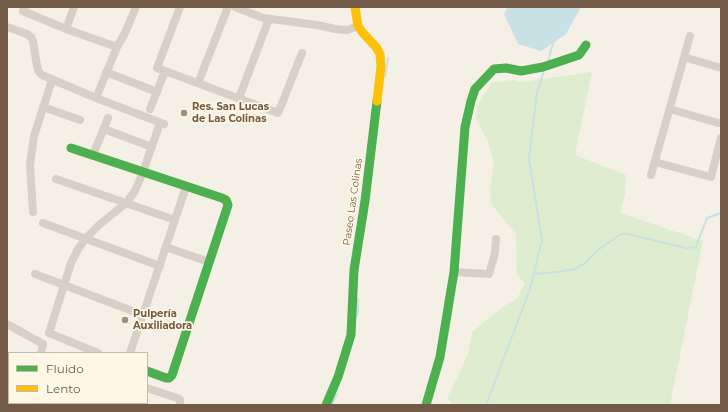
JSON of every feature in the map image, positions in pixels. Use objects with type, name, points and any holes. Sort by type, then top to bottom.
[{"type":"street","points":[[24,7],[23,11],[66,29],[117,47]]},
{"type":"street","points":[[66,29],[74,7]]},
{"type":"street","points":[[180,7],[157,68],[278,113],[302,53]]},
{"type":"street","points":[[198,83],[228,7]]},
{"type":"street","points":[[236,7],[269,19],[347,30],[358,26]]},
{"type":"street","name":"Paseo Las Colinas","points":[[326,405],[338,377],[351,335],[354,270],[365,201],[381,66],[380,54],[376,47],[363,34],[358,26],[355,7]]},
{"type":"street","points":[[96,98],[117,47],[125,33],[133,8]]},
{"type":"street","points":[[239,98],[269,19]]},
{"type":"street","points":[[7,27],[27,34],[31,37],[37,66],[42,75],[162,124],[135,190],[126,203],[99,225],[85,239],[77,251],[71,263],[43,349],[7,324]]},
{"type":"street","points":[[652,175],[690,36]]},
{"type":"street","points":[[426,405],[440,357],[454,272],[465,127],[475,90],[494,69],[506,68],[521,71],[543,67],[579,55],[586,45]]},
{"type":"street","points":[[684,58],[721,68]]},
{"type":"street","points":[[150,109],[165,71]]},
{"type":"street","points":[[106,72],[157,92]]},
{"type":"street","points":[[33,212],[30,165],[34,136],[52,80]]},
{"type":"street","points":[[43,107],[80,120]]},
{"type":"street","points":[[670,109],[718,123]]},
{"type":"street","points":[[93,155],[108,118]]},
{"type":"street","points":[[104,129],[152,147]]},
{"type":"street","points":[[655,162],[711,177],[721,138]]},
{"type":"street","points":[[71,148],[222,198],[226,200],[228,205],[172,375],[169,378],[166,378],[148,371]]},
{"type":"street","points":[[56,179],[175,220]]},
{"type":"street","points":[[130,352],[186,187]]},
{"type":"street","points":[[43,223],[160,266]]},
{"type":"street","points":[[454,272],[490,274],[495,252],[496,239]]},
{"type":"street","points":[[166,247],[209,262]]},
{"type":"street","points":[[35,274],[143,315]]},
{"type":"street","points":[[49,333],[96,352]]},
{"type":"street","points":[[148,388],[180,402]]},
{"type":"green space","points":[[592,72],[575,155],[626,175],[625,194],[620,213],[703,241],[670,405],[454,405],[447,398],[468,354],[472,332],[504,306],[517,299],[525,283],[517,275],[516,234],[491,204],[490,189],[494,162],[488,141],[476,119],[477,106],[492,83],[513,80],[522,82]]},
{"type":"water","points":[[508,7],[581,7],[566,34],[541,51],[518,44],[504,14]]},
{"type":"waterway","points":[[548,61],[554,40]]},
{"type":"waterway","points":[[385,76],[388,58]]},
{"type":"waterway","points":[[486,405],[530,289],[542,240],[529,159],[537,92],[544,71]]},
{"type":"waterway","points":[[534,274],[575,269],[585,263],[598,250],[621,234],[628,234],[686,248],[696,247],[707,218],[721,213]]},
{"type":"waterway","points":[[357,316],[358,299]]},
{"type":"waterway","points":[[332,405],[337,394]]},
{"type":"traffic: fast","points":[[426,405],[440,357],[454,272],[465,127],[475,89],[494,69],[506,68],[521,71],[543,67],[579,55],[586,45]]},
{"type":"traffic: fast","points":[[326,405],[338,377],[351,335],[354,270],[365,201],[377,101]]},
{"type":"traffic: fast","points":[[71,148],[222,198],[226,200],[228,205],[172,375],[169,378],[166,378],[148,371]]},
{"type":"traffic: slow","points":[[355,7],[358,26],[380,54],[381,66],[377,101]]},
{"type":"place","name":"Res. San Lucas de Las Colinas","points":[[184,113]]},
{"type":"place","name":"Pulpería Auxiliadora","points":[[125,320]]}]
